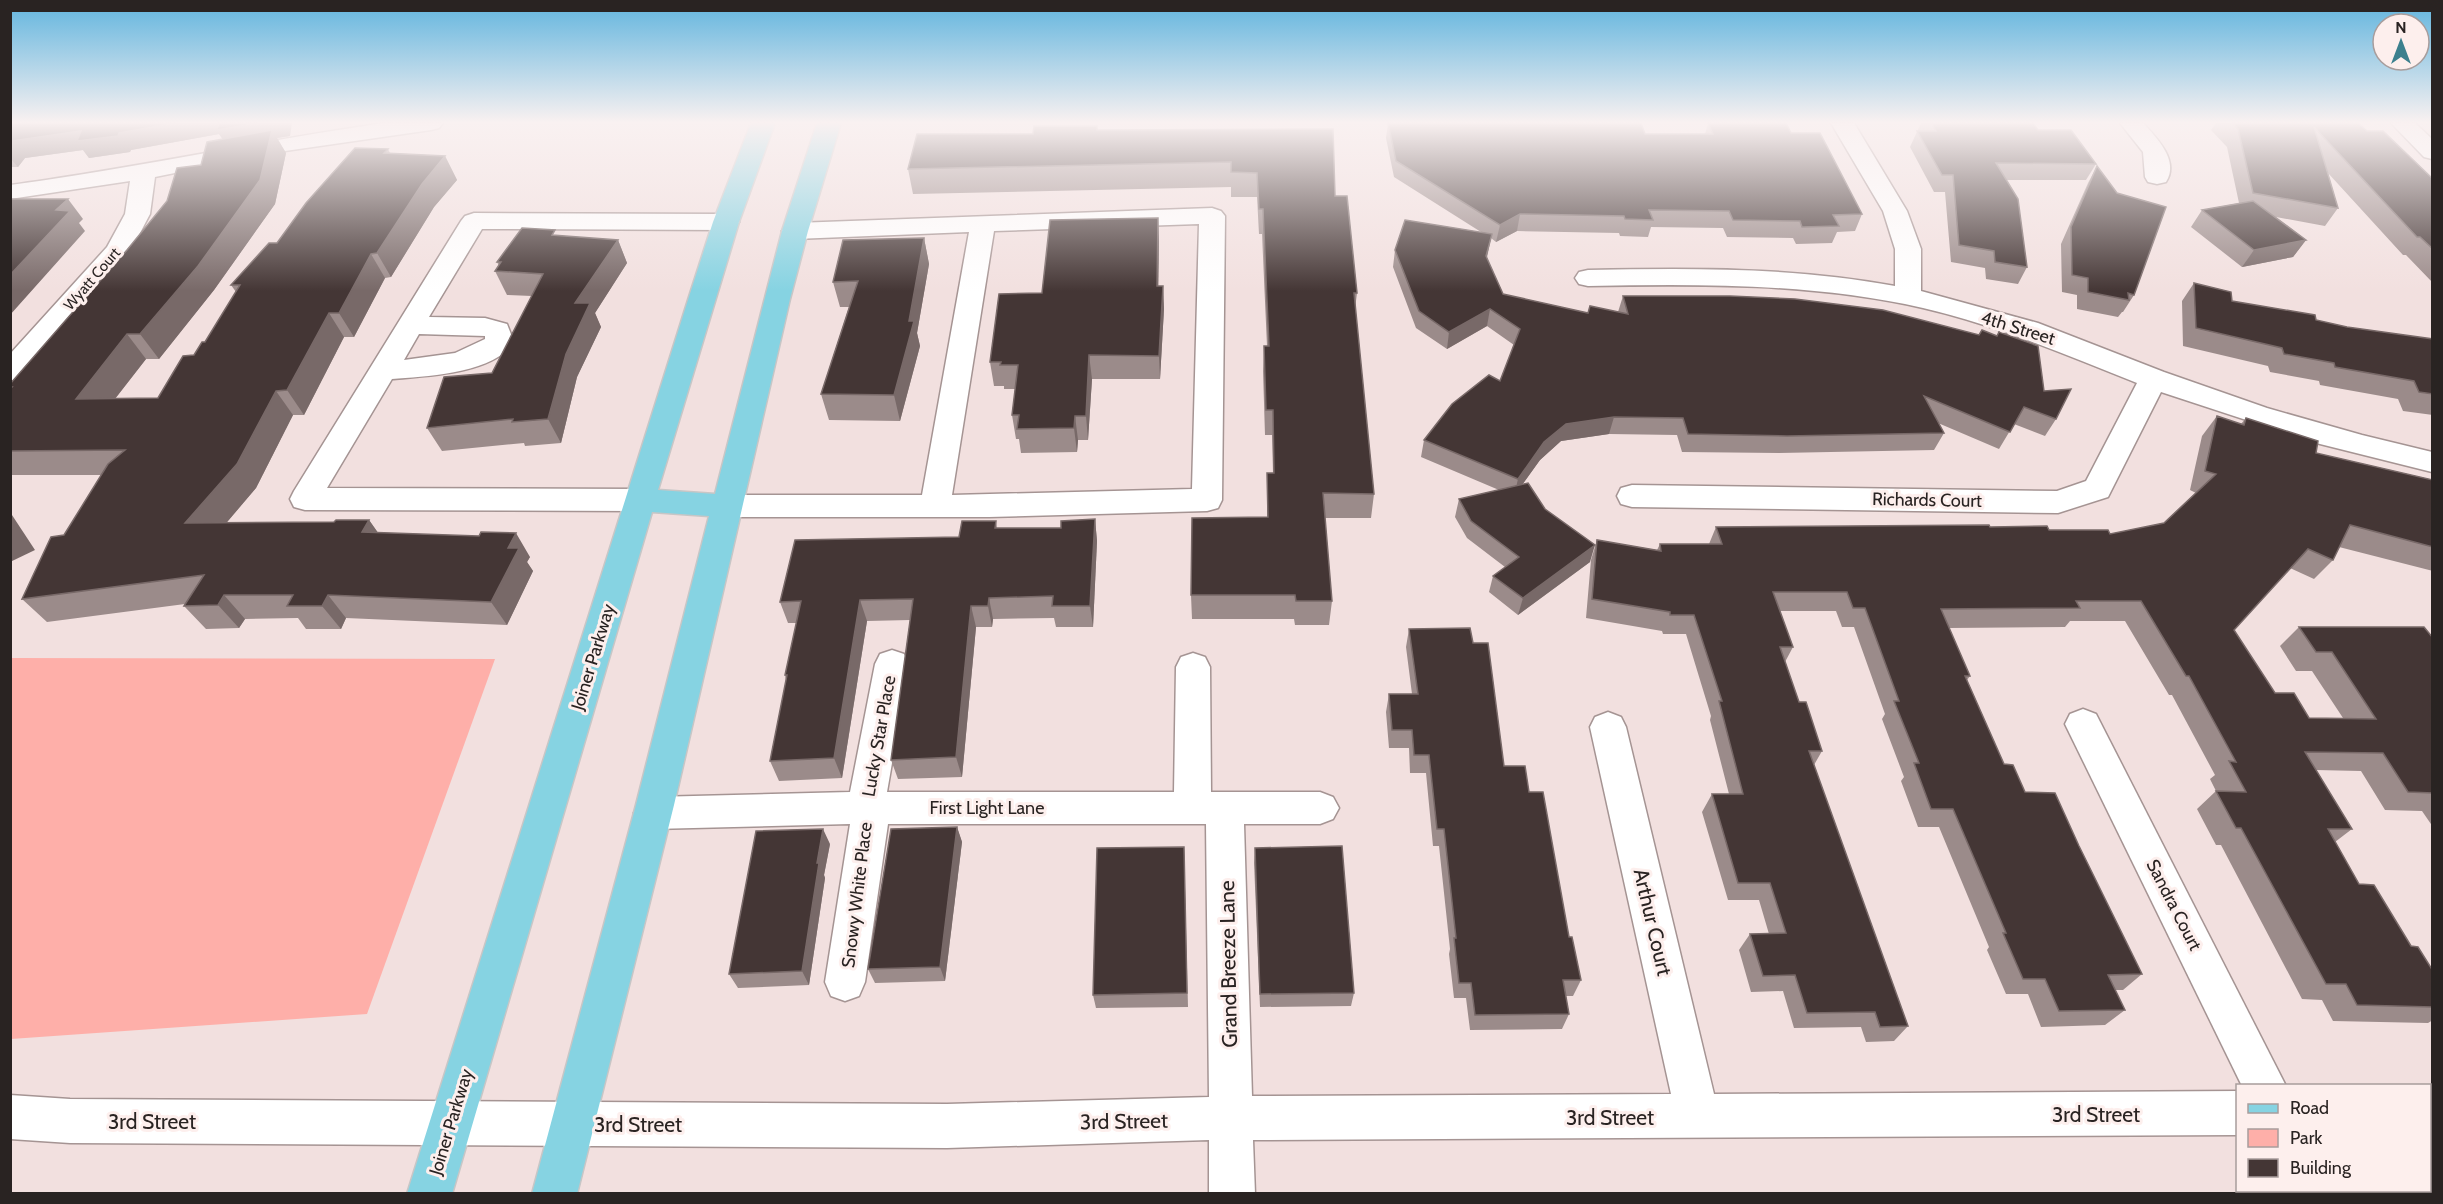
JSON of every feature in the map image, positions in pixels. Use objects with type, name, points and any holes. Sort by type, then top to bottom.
[{"type":"main road","name":"Joiner Parkway","points":[[429,1194],[726,222],[742,179]]},
{"type":"main road","points":[[554,1194],[653,813],[795,231],[811,179]]},
{"type":"main road","points":[[641,500],[727,506]]},
{"type":"street","points":[[10,192],[101,179]]},
{"type":"street","name":"Wyatt Court","points":[[10,372],[117,252],[139,214],[142,179]]},
{"type":"street","points":[[1876,179],[1895,211],[1908,249],[1908,297]]},
{"type":"street","points":[[727,506],[935,506],[1207,500],[1212,216],[795,231]]},
{"type":"street","points":[[641,500],[304,499],[474,221],[726,222]]},
{"type":"street","points":[[935,506],[983,224]]},
{"type":"street","name":"4th Street","points":[[1588,278],[1681,276],[1778,280],[1908,297],[2012,324],[2095,354],[2153,379],[2289,424],[2433,462]]},
{"type":"street","points":[[382,371],[458,363],[486,353],[500,342],[497,330],[485,327],[411,324]]},
{"type":"street","name":"Richards Court","points":[[1632,496],[2058,502],[2097,489],[2153,379]]},
{"type":"street","name":"Lucky Star Place","points":[[866,808],[892,664]]},
{"type":"street","name":"Grand Breeze Lane","points":[[1193,667],[1209,808],[1232,1118],[1232,1194]]},
{"type":"street","name":"Sandra Court","points":[[2082,724],[2264,1084]]},
{"type":"street","name":"Arthur Court","points":[[1608,727],[1698,1116]]},
{"type":"street","name":"First Light Lane","points":[[653,813],[866,808],[1320,808]]},
{"type":"street","name":"Snowy White Place","points":[[845,982],[869,824],[866,808]]},
{"type":"street","name":"3rd Street","points":[[10,1118],[81,1121],[947,1126],[1232,1118],[2236,1113]]},
{"type":"green space","points":[[11,658],[495,659],[367,1014],[11,1039]]},
{"type":"building","points":[[174,179],[260,179],[198,266],[140,334],[127,334],[76,399],[158,398],[183,356],[194,355],[202,342],[205,342],[240,285],[231,285],[269,243],[277,243],[306,203],[327,179],[426,179],[377,253],[371,254],[339,313],[329,313],[287,390],[276,391],[237,464],[185,523],[369,520],[362,532],[479,536],[481,532],[516,533],[508,548],[519,548],[491,602],[328,595],[322,606],[287,606],[293,595],[224,595],[218,605],[184,606],[204,575],[22,599],[51,537],[64,535],[108,464],[125,450],[10,451],[10,389],[12,387],[10,384],[167,201]]},
{"type":"building","points":[[1257,179],[1334,179],[1335,196],[1347,196],[1374,494],[1323,493],[1332,601],[1296,601],[1295,595],[1191,595],[1192,518],[1268,517],[1267,473],[1274,473],[1273,410],[1266,410],[1264,346],[1269,346],[1263,209],[1259,209]]},
{"type":"building","points":[[1426,179],[1844,179],[1862,214],[1833,215],[1839,226],[1802,227],[1800,221],[1733,220],[1729,211],[1649,210],[1653,220],[1625,219],[1624,216],[1520,214],[1500,225]]},
{"type":"building","points":[[1953,179],[2006,179],[2018,199],[2027,267],[1995,262],[1994,251],[1959,245]]},
{"type":"building","points":[[2091,179],[2107,179],[2117,193],[2166,207],[2134,295],[2128,293],[2129,300],[2088,292],[2088,278],[2072,275],[2071,227]]},
{"type":"building","points":[[2250,179],[2329,179],[2338,208],[2253,193]]},
{"type":"building","points":[[2363,179],[2433,179],[2433,249],[2417,237]]},
{"type":"building","points":[[10,199],[68,199],[56,210],[70,211],[10,275]]},
{"type":"building","points":[[2253,201],[2306,240],[2254,250],[2202,210]]},
{"type":"building","points":[[1158,218],[1157,286],[1163,286],[1159,356],[1089,355],[1086,416],[1075,416],[1074,428],[1017,429],[1019,415],[1012,415],[1018,365],[1000,365],[1001,362],[990,362],[999,294],[1042,293],[1050,220]]},
{"type":"building","points":[[1405,220],[1492,234],[1486,256],[1503,294],[1588,313],[1590,306],[1628,314],[1623,296],[1730,296],[1795,299],[1883,310],[1979,335],[1982,330],[1997,336],[1999,332],[2038,346],[2044,391],[2071,389],[2056,419],[2024,407],[2010,432],[1924,396],[1944,433],[1787,436],[1688,434],[1683,418],[1614,417],[1566,424],[1544,442],[1518,479],[1424,440],[1452,404],[1489,375],[1500,381],[1520,329],[1490,309],[1449,332],[1419,311],[1395,250]]},
{"type":"building","points":[[522,228],[555,230],[552,235],[618,240],[575,303],[590,303],[566,354],[548,419],[512,422],[513,419],[427,428],[444,377],[492,373],[543,274],[495,271],[501,262],[497,262]]},
{"type":"building","points":[[924,238],[909,321],[914,321],[894,395],[821,394],[858,281],[833,282],[843,240]]},
{"type":"building","points":[[2194,283],[2231,292],[2232,301],[2315,315],[2316,320],[2347,327],[2433,339],[2433,394],[2419,392],[2414,381],[2335,367],[2334,363],[2284,354],[2282,348],[2196,328]]},
{"type":"building","points":[[2217,416],[2244,425],[2246,418],[2318,441],[2316,453],[2433,480],[2433,547],[2350,525],[2333,560],[2308,549],[2234,630],[2275,693],[2294,693],[2309,718],[2376,719],[2332,652],[2316,652],[2299,627],[2424,627],[2433,638],[2433,793],[2408,792],[2383,753],[2305,752],[2352,829],[2328,829],[2359,884],[2374,885],[2411,946],[2418,947],[2433,971],[2433,1007],[2357,1005],[2346,984],[2326,984],[2241,828],[2236,828],[2216,791],[2246,792],[2229,761],[2236,762],[2189,676],[2186,676],[2141,601],[2076,601],[2080,608],[1941,609],[1970,676],[1965,676],[2004,764],[2013,765],[2025,792],[2055,793],[2142,974],[2108,975],[2125,1010],[2059,1011],[2045,979],[2023,979],[1953,809],[1931,809],[1914,763],[1919,763],[1894,701],[1899,701],[1865,608],[1853,608],[1847,592],[1773,592],[1793,647],[1780,647],[1799,702],[1806,702],[1822,751],[1809,751],[1908,1026],[1880,1027],[1875,1012],[1807,1013],[1795,975],[1763,976],[1750,934],[1786,933],[1770,883],[1738,883],[1712,794],[1743,794],[1719,701],[1722,701],[1694,615],[1670,615],[1670,612],[1592,599],[1597,540],[1661,551],[1660,544],[1722,544],[1716,527],[2047,526],[2049,530],[2108,530],[2110,534],[2164,523],[2216,474],[2205,471]]},
{"type":"building","points":[[1528,483],[1545,509],[1595,545],[1523,598],[1493,576],[1519,557],[1471,521],[1459,499]]},
{"type":"building","points":[[1095,519],[1090,606],[1052,606],[1053,596],[989,598],[988,606],[971,606],[956,757],[891,760],[913,599],[860,600],[834,758],[770,761],[801,601],[780,602],[795,540],[959,537],[962,521],[996,521],[995,528],[1061,528],[1061,521]]},
{"type":"building","points":[[1470,628],[1473,643],[1488,643],[1504,766],[1525,766],[1529,792],[1543,792],[1569,937],[1572,937],[1581,980],[1563,980],[1569,1014],[1475,1015],[1471,983],[1459,983],[1444,829],[1437,829],[1429,755],[1414,755],[1412,730],[1392,730],[1389,694],[1418,694],[1409,629]]},
{"type":"building","points":[[957,827],[940,967],[868,969],[891,829]]},
{"type":"building","points":[[823,829],[802,971],[729,974],[756,831]]},
{"type":"building","points":[[1342,846],[1354,993],[1260,994],[1255,848]]},
{"type":"building","points":[[1184,847],[1187,993],[1093,995],[1097,848]]}]
